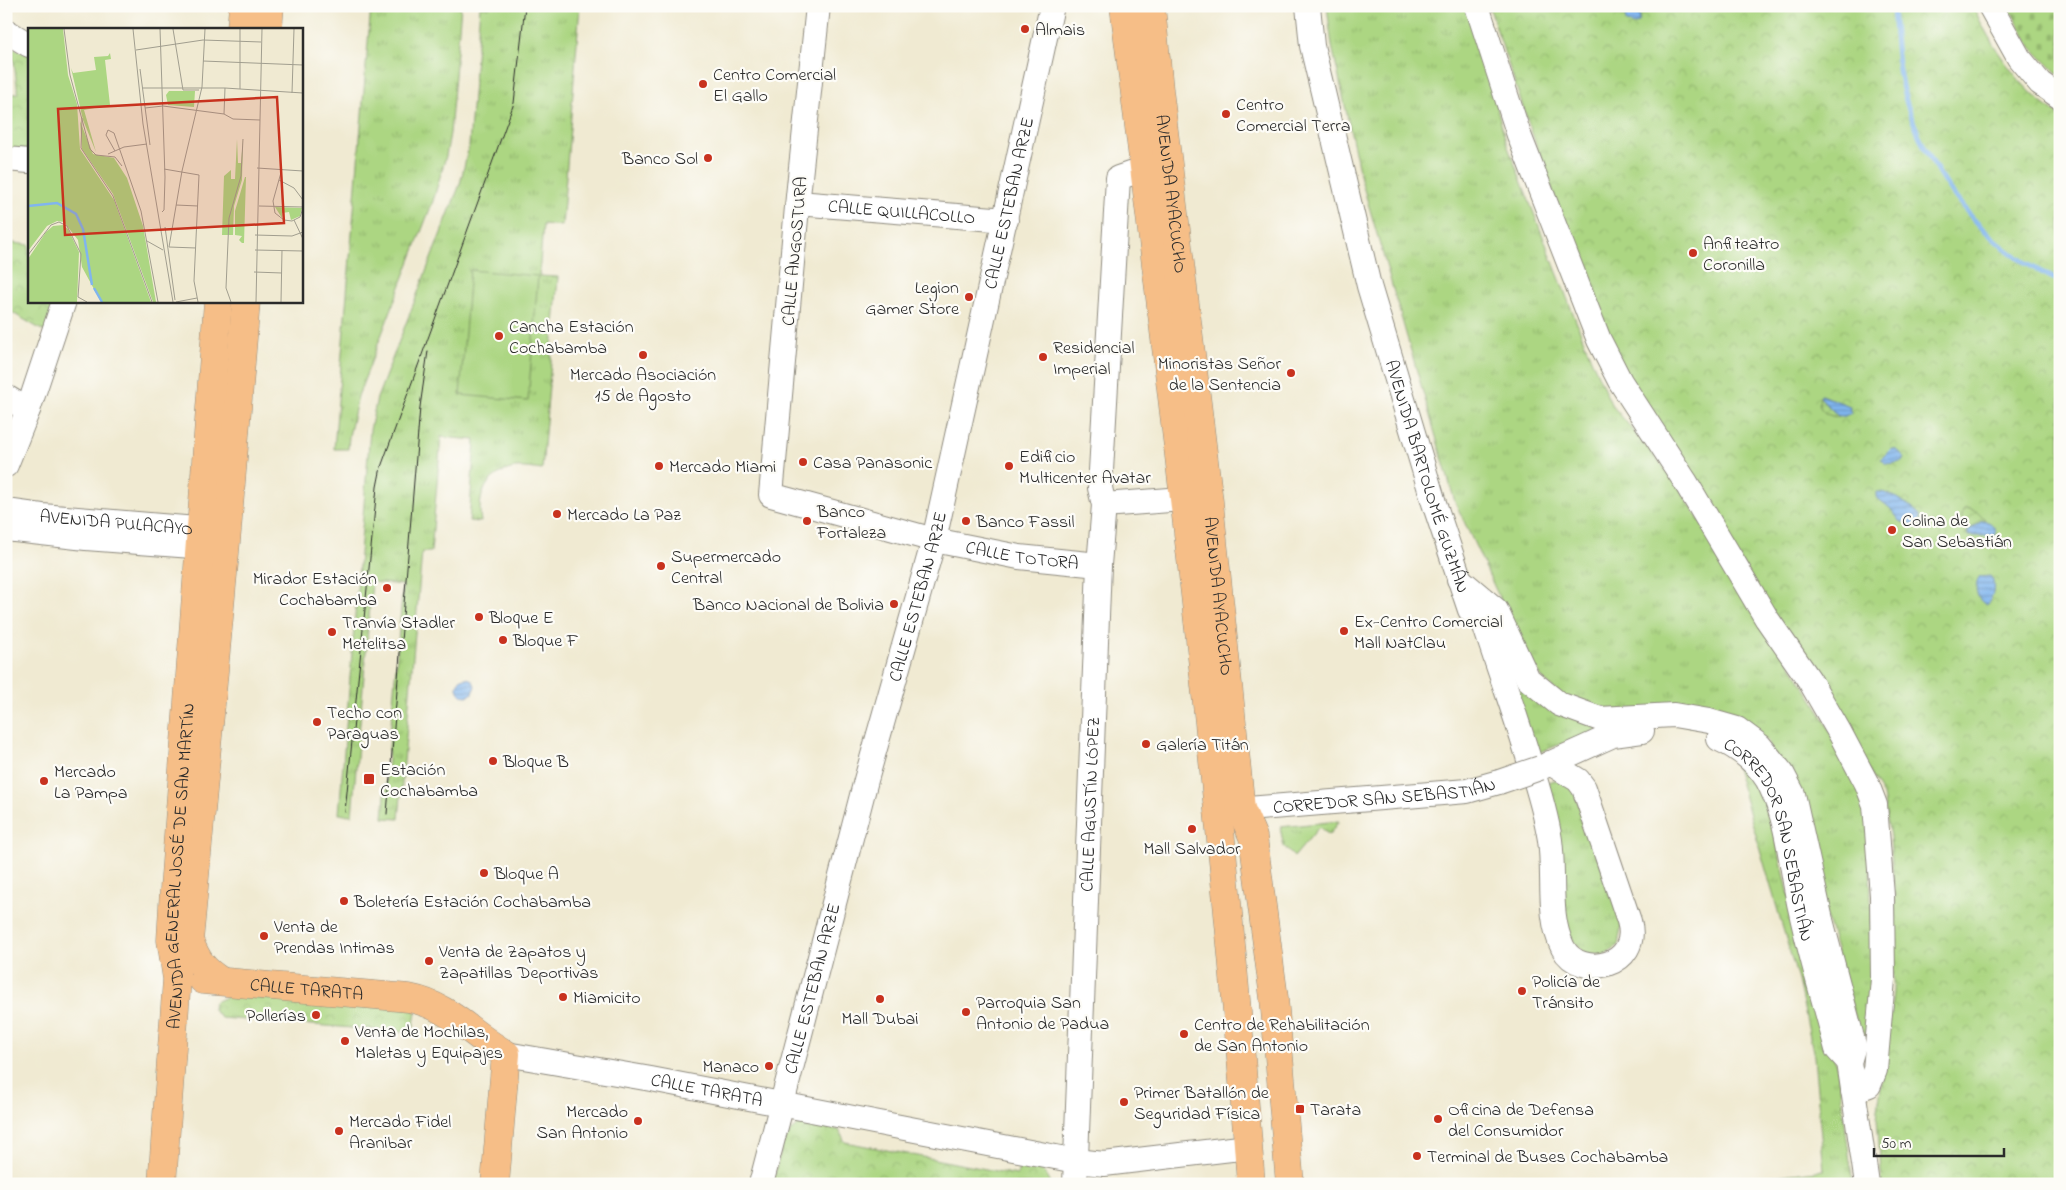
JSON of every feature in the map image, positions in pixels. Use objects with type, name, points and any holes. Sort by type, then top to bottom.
[{"type":"main road","points":[[241,28],[243,6]]},
{"type":"main road","points":[[268,28],[270,6]]},
{"type":"main road","name":"AVENIDA AYACUCHO","points":[[1124,6],[1183,499],[1230,810],[1253,837],[1274,998],[1290,1184]]},
{"type":"main road","name":"AVENIDA AYACUCHO","points":[[1151,6],[1160,100],[1209,502],[1230,810],[1251,1184]]},
{"type":"main road","points":[[213,539],[218,302]]},
{"type":"main road","points":[[213,539],[246,302]]},
{"type":"main road","name":"AVENIDA GENERAL JOSÉ DE SAN MARTÍN","points":[[162,1184],[177,979],[171,940],[213,539]]},
{"type":"main road","name":"AVENIDA GENERAL JOSÉ DE SAN MARTÍN","points":[[213,539],[189,941],[197,960],[206,972],[221,981]]},
{"type":"main road","name":"CALLE TARATA","points":[[177,979],[221,981],[425,1001],[444,1010],[506,1054]]},
{"type":"main road","points":[[495,1184],[506,1054]]},
{"type":"street","name":"CALLE ANGOSTURA","points":[[772,495],[818,6]]},
{"type":"street","name":"CALLE ESTEBAN ARZE","points":[[761,1184],[866,780],[934,540],[1052,6]]},
{"type":"street","name":"AVENIDA BARTOLOMÉ GUZMÁN","points":[[1308,6],[1312,46],[1369,286],[1459,579],[1470,610],[1484,623],[1539,794],[1550,840],[1555,930],[1565,950],[1575,960],[1588,965],[1609,963],[1621,958],[1630,945],[1632,932],[1629,921],[1584,788],[1578,780],[1545,765]]},
{"type":"street","points":[[1477,6],[1519,135],[1599,340],[1620,381],[1685,482],[1767,619],[1815,688],[1867,784],[1875,805],[1882,896],[1883,979],[1875,1070],[1869,1086],[1853,1091]]},
{"type":"street","points":[[1990,6],[2019,58],[2040,83],[2060,97]]},
{"type":"street","points":[[6,31],[28,44]]},
{"type":"street","points":[[6,159],[28,161]]},
{"type":"street","name":"CALLE AGUSTÍN LÓPEZ","points":[[1075,1173],[1104,505],[1100,488],[1118,178],[1144,169]]},
{"type":"street","name":"CALLE QUILLACOLLO","points":[[798,203],[1006,220]]},
{"type":"street","points":[[6,465],[28,410],[64,302]]},
{"type":"street","points":[[6,397],[28,410]]},
{"type":"street","name":"CALLE TOTORA","points":[[772,495],[934,540],[1019,558],[1100,565]]},
{"type":"street","points":[[1104,505],[1183,499]]},
{"type":"street","name":"AVENIDA PULACAYO","points":[[6,511],[213,539]]},
{"type":"street","name":"AVENIDA PULACAYO","points":[[6,529],[86,538],[213,539]]},
{"type":"street","name":"CORREDOR SAN SEBASTIÁN","points":[[1459,579],[1496,610],[1528,679],[1559,704],[1600,719],[1674,715],[1709,721],[1737,729],[1760,746],[1782,772],[1793,794],[1821,920],[1854,1045],[1849,1062],[1867,1184]]},
{"type":"street","name":"CORREDOR SAN SEBASTIÁN","points":[[1230,810],[1467,791],[1499,782],[1545,765],[1613,735],[1646,730],[1673,730],[1706,734],[1733,745],[1757,766],[1771,785],[1782,818],[1800,912],[1837,1049],[1849,1062]]},
{"type":"street","name":"CALLE TARATA","points":[[506,1054],[651,1079],[781,1106],[1075,1173],[1104,1164],[1248,1148]]},
{"type":"green space","points":[[371,6],[461,6],[450,133],[446,156],[433,201],[358,396],[348,449],[334,449]]},
{"type":"green space","points":[[480,6],[580,6],[562,226],[543,224],[539,276],[558,277],[542,470],[515,468],[496,475],[485,488],[482,495],[480,503],[481,522],[469,521],[475,440],[441,437],[431,552],[422,552],[399,819],[383,818],[403,585],[372,582],[352,815],[339,814],[370,430],[377,398],[460,184],[469,146]]},
{"type":"green space","points":[[1327,6],[1470,6],[1506,142],[1591,359],[1611,404],[1672,477],[1817,706],[1862,792],[1869,829],[1873,967],[1868,1062],[1829,925],[1767,740],[1631,714],[1564,698],[1542,678],[1521,644],[1455,502],[1361,179],[1332,46]]},
{"type":"green space","name":"Colina de San Sebastián","points":[[1489,6],[1973,6],[1989,37],[2009,67],[2033,95],[2060,115],[2060,1184],[1882,1184],[1877,1118],[1893,992],[1895,898],[1890,837],[1883,795],[1618,359],[1550,184]]},
{"type":"green space","points":[[2008,6],[2060,6],[2060,76],[2031,47]]},
{"type":"green space","points":[[12,48],[28,54],[28,154],[6,153],[6,95],[18,93]]},
{"type":"green space","points":[[6,242],[28,245],[28,302],[57,302],[47,333],[6,309]]},
{"type":"green space","name":"Cancha Estación Cochabamba","points":[[470,270],[538,276],[528,401],[460,395]]},
{"type":"green space","points":[[1820,397],[1840,417],[1824,412],[1820,406]]},
{"type":"green space","points":[[1966,508],[1976,511],[1986,521],[1982,521],[1967,534],[1962,520],[1963,510]]},
{"type":"green space","points":[[1494,623],[1522,684],[1603,728],[1535,754]]},
{"type":"green space","points":[[1734,760],[1754,778],[1768,806],[1789,895],[1838,1072],[1853,1184],[1711,1184],[1824,1170],[1814,1056],[1798,980]]},
{"type":"green space","points":[[1554,780],[1571,784],[1622,921],[1618,945],[1604,955],[1584,953],[1574,942],[1568,930],[1558,842],[1545,784]]},
{"type":"green space","points":[[1339,821],[1329,835],[1319,827],[1294,857],[1284,847],[1280,827]]},
{"type":"green space","points":[[230,996],[411,1008],[416,1012],[413,1031],[405,1032],[221,1018],[213,1010],[214,1002]]},
{"type":"green space","points":[[804,1123],[839,1130],[845,1142],[1017,1175],[1021,1161],[1043,1171],[1051,1184],[773,1184],[781,1148],[785,1140],[796,1127]]},
{"type":"water","points":[[1624,6],[1638,6],[1639,22],[1634,25],[1626,22]]},
{"type":"water","points":[[1821,395],[1850,406],[1851,413],[1843,417],[1838,416],[1820,397]]},
{"type":"water","points":[[1891,449],[1897,450],[1902,454],[1904,458],[1902,462],[1886,464],[1881,459]]},
{"type":"water","points":[[1876,492],[1894,496],[1905,503],[1920,515],[1920,523],[1912,526],[1900,521],[1890,508],[1876,497]]},
{"type":"water","points":[[1982,521],[1989,522],[1993,526],[1996,530],[1994,536],[1968,536],[1968,531]]},
{"type":"water","points":[[1990,576],[1993,580],[1993,590],[1991,599],[1986,605],[1978,596],[1976,588],[1980,577]]},
{"type":"water","points":[[462,678],[470,678],[475,683],[473,694],[462,696],[457,691],[457,683]]},
{"type":"waterway","points":[[1893,6],[1901,80],[1907,104],[1931,159],[1947,185],[1985,231],[2008,251],[2060,281]]},
{"type":"tram line","points":[[345,812],[377,487],[381,467],[514,103],[525,6]]},
{"type":"tram line","points":[[387,814],[420,407],[428,351]]},
{"type":"place","name":"Almais","points":[[1025,29]]},
{"type":"place","name":"Centro Comercial El Gallo","points":[[703,84]]},
{"type":"place","name":"Centro Comercial Terra","points":[[1226,114]]},
{"type":"place","name":"Banco Sol","points":[[708,158]]},
{"type":"place","name":"Anfiteatro Coronilla","points":[[1693,253]]},
{"type":"place","name":"Legion Gamer Store","points":[[969,297]]},
{"type":"place","name":"Cancha Estación Cochabamba","points":[[499,336]]},
{"type":"place","name":"Mercado Asociación 15 de Agosto","points":[[643,355]]},
{"type":"place","name":"Residencial Imperial","points":[[1043,357]]},
{"type":"place","name":"Minoristas Señor de la Sentencia","points":[[1291,373]]},
{"type":"place","name":"Casa Panasonic","points":[[803,462]]},
{"type":"place","name":"Mercado Miami","points":[[659,466]]},
{"type":"place","name":"Edificio Multicenter Avatar","points":[[1009,466]]},
{"type":"place","name":"Mercado La Paz","points":[[557,514]]},
{"type":"place","name":"Banco Fortaleza","points":[[807,521]]},
{"type":"place","name":"Banco Fassil","points":[[966,521]]},
{"type":"place","name":"Colina de San Sebastián","points":[[1892,530]]},
{"type":"place","name":"Supermercado Central","points":[[661,566]]},
{"type":"place","name":"Mirador Estación Cochabamba","points":[[387,588]]},
{"type":"place","name":"Banco Nacional de Bolivia","points":[[894,604]]},
{"type":"place","name":"Bloque E","points":[[479,617]]},
{"type":"place","name":"Ex-Centro Comercial Mall NatClau","points":[[1344,631]]},
{"type":"place","name":"Tranvía Stadler Metelitsa","points":[[332,632]]},
{"type":"place","name":"Bloque F","points":[[503,640]]},
{"type":"place","name":"Techo con Paraguas","points":[[317,722]]},
{"type":"place","name":"Galería Titán","points":[[1146,744]]},
{"type":"place","name":"Bloque B","points":[[493,761]]},
{"type":"place","name":"Estación Cochabamba","points":[[369,779]]},
{"type":"place","name":"Mercado La Pampa","points":[[44,781]]},
{"type":"place","name":"Mall Salvador","points":[[1192,829]]},
{"type":"place","name":"Bloque A","points":[[484,873]]},
{"type":"place","name":"Boletería Estación Cochabamba","points":[[344,901]]},
{"type":"place","name":"Venta de Prendas Intimas","points":[[264,936]]},
{"type":"place","name":"Venta de Zapatos y Zapatillas Deportivas","points":[[429,961]]},
{"type":"place","name":"Policía de Tránsito","points":[[1522,991]]},
{"type":"place","name":"Miamicito","points":[[563,997]]},
{"type":"place","name":"Mall Dubai","points":[[880,999]]},
{"type":"place","name":"Parroquia San Antonio de Padua","points":[[966,1012]]},
{"type":"place","name":"Pollerías","points":[[316,1015]]},
{"type":"place","name":"Centro de Rehabilitación de San Antonio","points":[[1184,1034]]},
{"type":"place","name":"Venta de Mochilas, Maletas y Equipajes","points":[[345,1041]]},
{"type":"place","name":"Manaco","points":[[769,1066]]},
{"type":"place","name":"Primer Batallón de Seguridad Física","points":[[1124,1102]]},
{"type":"place","name":"Tarata","points":[[1300,1109]]},
{"type":"place","name":"Oficina de Defensa del Consumidor","points":[[1438,1119]]},
{"type":"place","name":"Mercado San Antonio","points":[[638,1121]]},
{"type":"place","name":"Mercado Fidel Aranibar","points":[[339,1131]]},
{"type":"place","name":"Terminal de Buses Cochabamba","points":[[1417,1156]]}]
